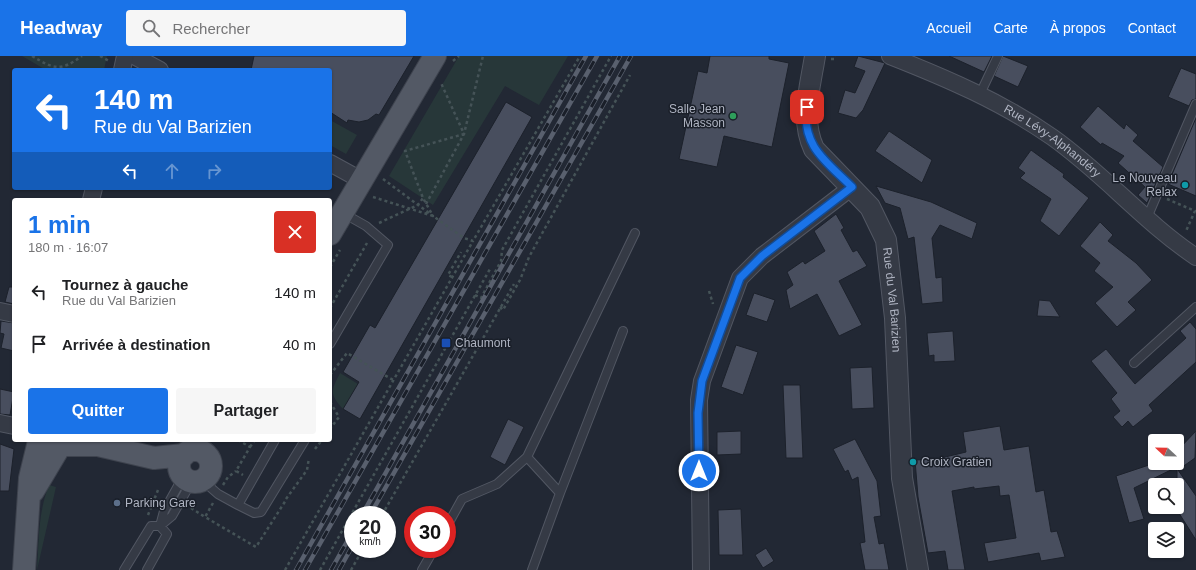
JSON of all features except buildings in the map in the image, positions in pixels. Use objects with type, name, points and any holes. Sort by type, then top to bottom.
[{"type":"main road","points":[[332,230],[342,213],[371,185],[437,66]]},
{"type":"main road","points":[[24,570],[26,522],[30,497],[30,478],[53,443],[92,443],[154,458],[195,462]]},
{"type":"street","points":[[122,68],[125,56]]},
{"type":"street","points":[[134,56],[156,68]]},
{"type":"street","name":"Rue du Val Barizien","points":[[816,56],[805,120],[809,137],[814,149],[870,207],[886,240],[895,318],[902,478],[918,570]]},
{"type":"street","name":"Rue Lévy-Alphandéry","points":[[890,56],[910,60],[980,94],[1052,138],[1180,246],[1196,257]]},
{"type":"street","points":[[332,164],[371,185]]},
{"type":"street","points":[[701,570],[698,413],[702,381],[733,293],[740,278],[762,256],[852,187]]},
{"type":"street","points":[[0,311],[12,314]]},
{"type":"street","points":[[0,423],[12,426]]},
{"type":"lane","points":[[980,94],[998,56]]},
{"type":"lane","points":[[1150,221],[1196,104]]},
{"type":"lane","points":[[332,341],[388,245],[366,226],[342,213]]},
{"type":"lane","points":[[456,510],[462,499],[497,484],[527,457],[635,233]]},
{"type":"lane","points":[[1134,363],[1196,307]]},
{"type":"lane","points":[[532,570],[623,331]]},
{"type":"lane","points":[[238,505],[274,442]]},
{"type":"lane","points":[[160,526],[164,511],[195,462],[218,494],[254,513],[261,512],[304,442]]},
{"type":"lane","points":[[527,457],[560,494]]},
{"type":"lane","points":[[124,570],[145,533],[151,526],[160,526],[167,534],[147,570]]},
{"type":"lane","points":[[422,570],[429,558]]},
{"type":"path","points":[[32,56],[51,68],[69,65],[82,56]]},
{"type":"path","points":[[424,209],[464,134],[483,56]]},
{"type":"path","points":[[285,570],[580,56]]},
{"type":"path","points":[[475,295],[481,298],[501,261],[502,250],[611,56]]},
{"type":"path","points":[[437,66],[464,134]]},
{"type":"path","points":[[500,307],[503,310],[517,286],[529,257],[630,75]]},
{"type":"path","points":[[433,216],[423,198],[404,151],[464,134]]},
{"type":"path","points":[[371,185],[418,205],[464,238],[473,241]]},
{"type":"path","points":[[371,185],[410,209],[433,216]]},
{"type":"path","points":[[332,305],[379,222],[418,205],[423,198]]},
{"type":"path","points":[[1150,221],[1165,198],[1196,210],[1180,246]]},
{"type":"path","points":[[452,277],[448,275],[461,252]]},
{"type":"path","points":[[320,570],[490,269]]},
{"type":"path","points":[[387,506],[514,284]]},
{"type":"path","points":[[332,372],[347,353],[393,380]]},
{"type":"path","points":[[332,405],[339,417],[332,426]]},
{"type":"path","points":[[250,447],[254,442]]},
{"type":"path","points":[[191,508],[205,516]]},
{"type":"path","points":[[351,570],[358,558]]},
{"type":"shaded area","points":[[22,56],[107,56],[104,68],[43,68]]},
{"type":"shaded area","points":[[459,56],[568,56],[539,105],[505,86],[433,205],[389,176]]},
{"type":"shaded area","points":[[332,121],[357,135],[346,154],[332,146]]},
{"type":"shaded area","points":[[340,373],[358,384],[343,409],[335,400],[333,392],[333,388]]},
{"type":"shaded area","points":[[49,485],[56,487],[37,570],[41,516],[45,495]]},
{"type":"railway","points":[[296,570],[586,56]]},
{"type":"railway","points":[[305,570],[597,56]]},
{"type":"railway","points":[[367,506],[620,56]]},
{"type":"railway","points":[[375,506],[631,56]]},
{"type":"railway","points":[[331,570],[344,547]]},
{"type":"railway","points":[[339,570],[346,558]]},
{"type":"place","name":"Salle Jean Masson","points":[[733,116]]},
{"type":"place","name":"Le Nouveau Relax","points":[[1185,185]]},
{"type":"place","name":"Chaumont","points":[[446,343]]},
{"type":"place","name":"Croix Gratien","points":[[913,462]]},
{"type":"place","name":"Parking Gare","points":[[117,503]]},
{"type":"route","points":[[699,471],[698,413],[702,381],[733,293],[740,278],[762,256],[852,187],[814,149],[809,137],[805,120],[807,107]]}]
